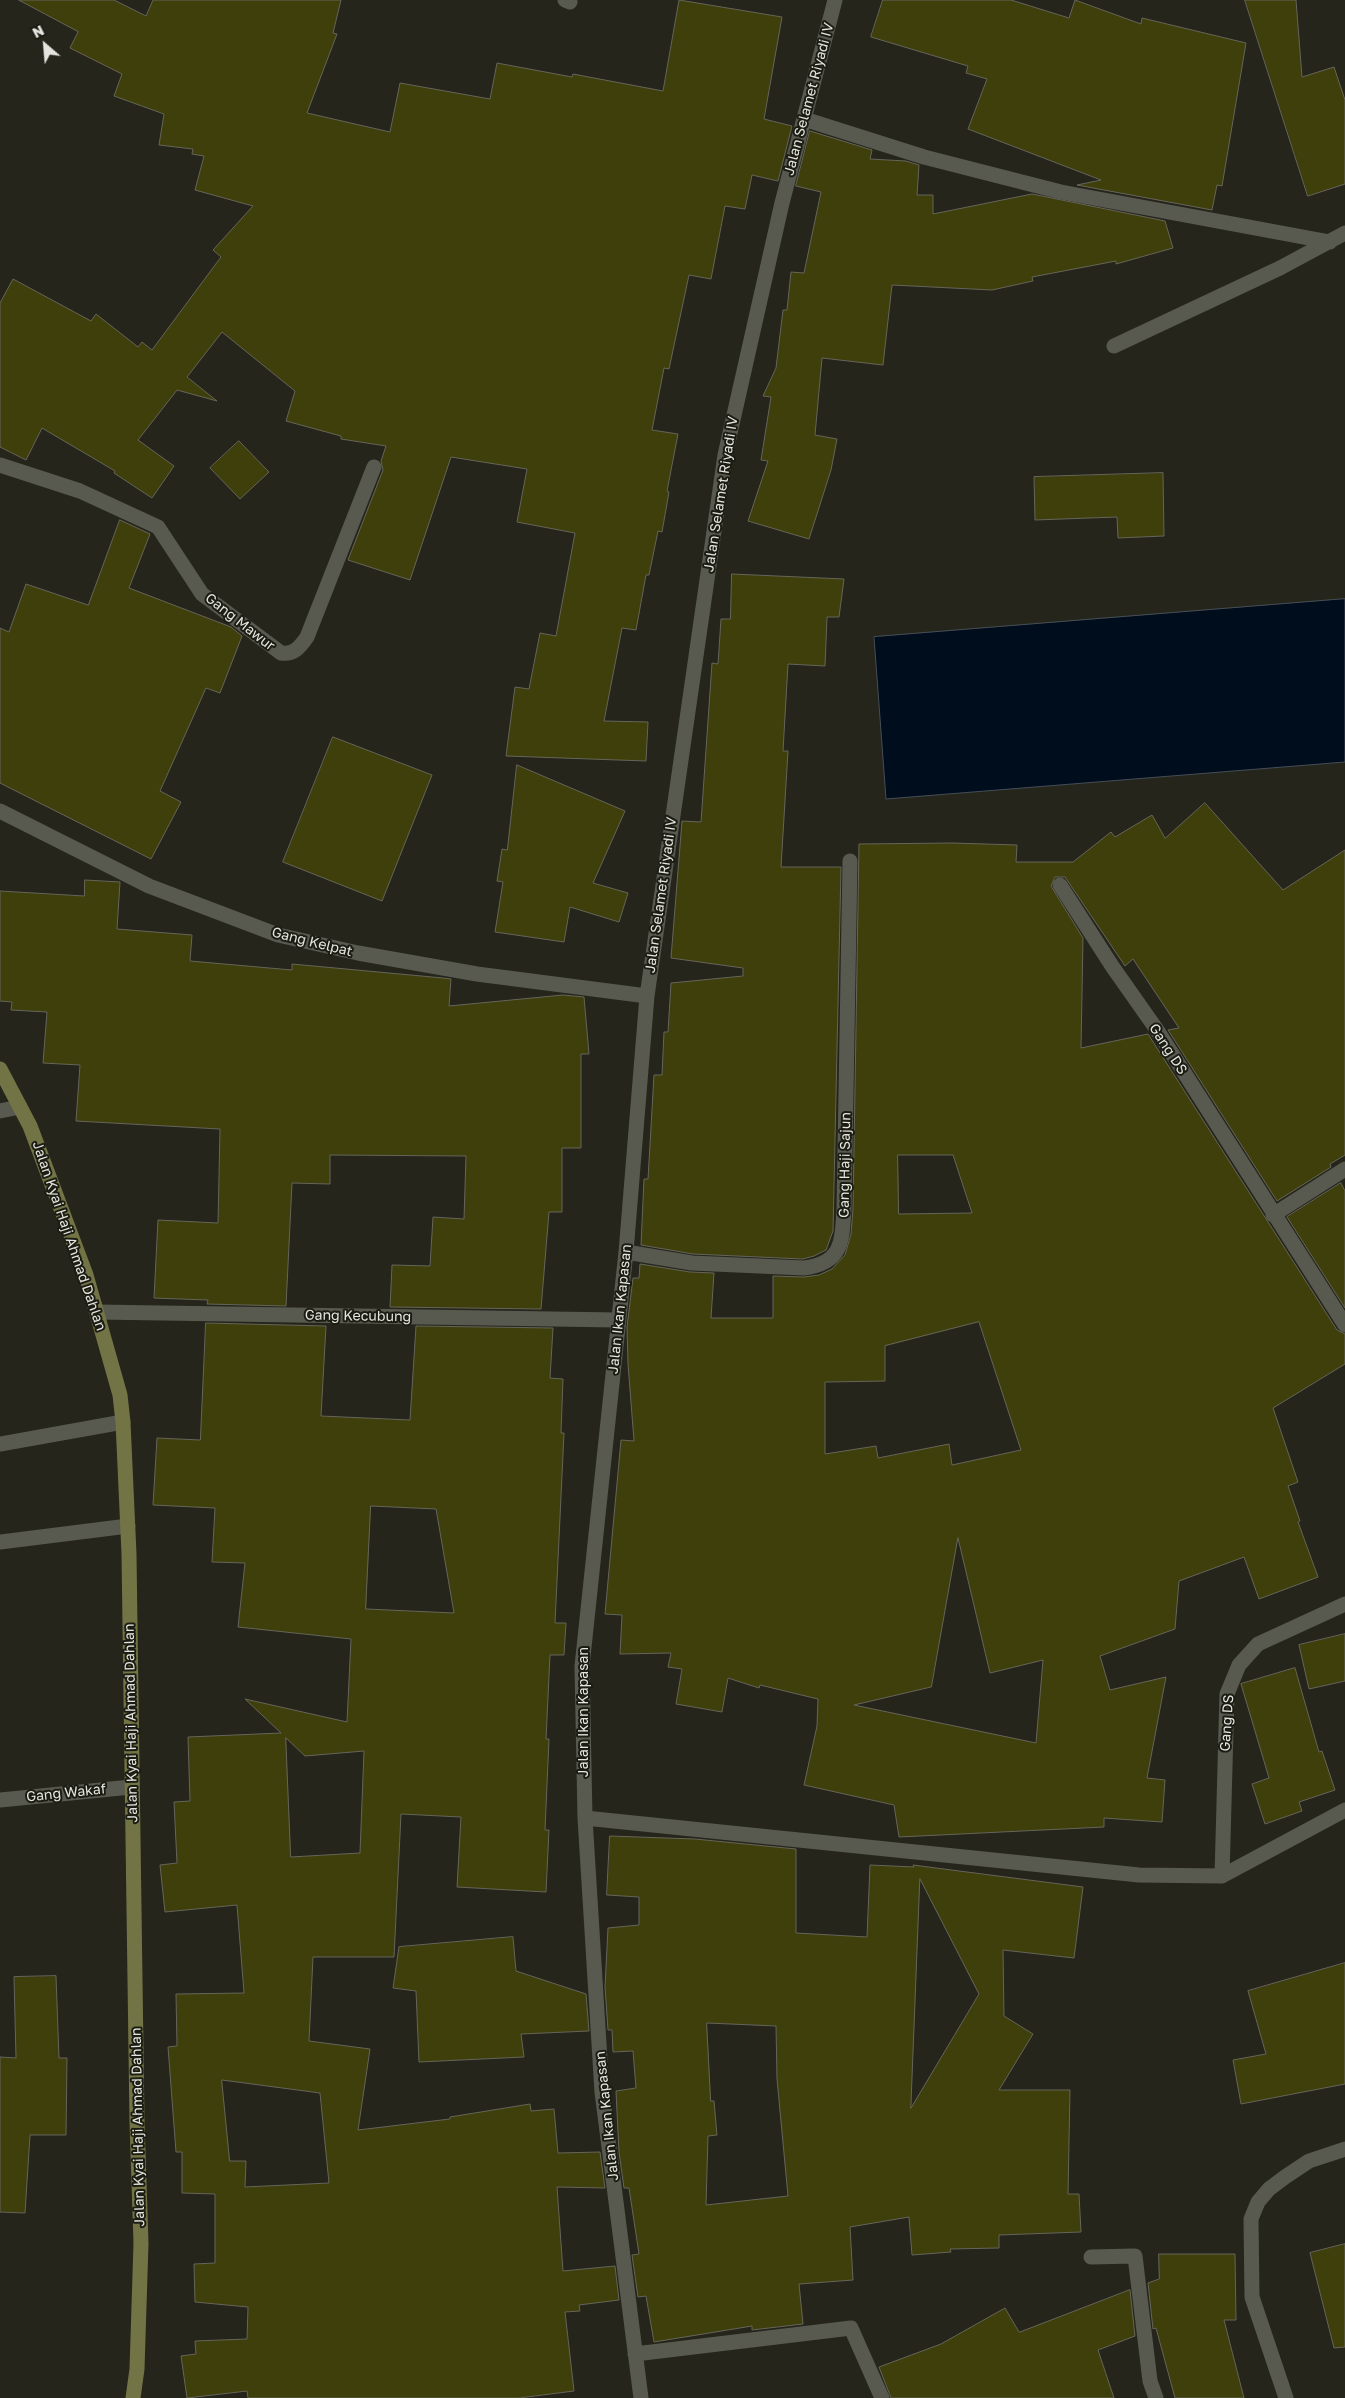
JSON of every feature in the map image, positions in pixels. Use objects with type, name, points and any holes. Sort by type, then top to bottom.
[{"type":"main road","name":"Jalan Kyai Haji Ahmad Dahlan","points":[[0,1069],[30,1126],[86,1275],[120,1395],[123,1422],[128,1526],[131,1787],[141,2243],[137,2368],[133,2398]]},
{"type":"street","name":"Jalan Selamet Riyadi IV","points":[[647,996],[725,455],[782,203],[835,0]]},
{"type":"street","points":[[804,119],[924,157],[1061,192],[1330,242]]},
{"type":"street","points":[[1114,346],[1280,268],[1345,233]]},
{"type":"street","name":"Gang Mawur","points":[[0,465],[80,491],[158,527],[202,594],[281,653],[286,654],[295,651],[307,637],[374,467]]},
{"type":"street","name":"Gang Kelpat","points":[[0,811],[149,886],[278,935],[358,953],[468,972],[647,996]]},
{"type":"street","name":"Gang Haji Sajun","points":[[626,1252],[692,1263],[804,1268],[817,1266],[835,1255],[840,1244],[844,1209],[850,861]]},
{"type":"street","name":"Gang DS","points":[[1060,885],[1112,966],[1157,1030],[1273,1215],[1345,1325]]},
{"type":"street","name":"Jalan Ikan Kapasan","points":[[642,2398],[602,2092],[585,1818],[582,1666],[626,1252],[647,996]]},
{"type":"street","points":[[0,1111],[20,1107]]},
{"type":"street","points":[[1273,1215],[1345,1169]]},
{"type":"street","name":"Gang Kecubung","points":[[97,1312],[618,1320]]},
{"type":"street","points":[[0,1444],[123,1422]]},
{"type":"street","points":[[0,1542],[128,1526]]},
{"type":"street","name":"Gang DS","points":[[1222,1876],[1227,1694],[1239,1665],[1258,1644],[1345,1604]]},
{"type":"street","name":"Gang Wakaf","points":[[0,1800],[131,1787]]},
{"type":"street","points":[[585,1818],[1139,1875],[1222,1876],[1345,1810]]},
{"type":"street","points":[[1286,2398],[1252,2297],[1251,2219],[1258,2202],[1269,2189],[1285,2177],[1309,2161],[1345,2149]]},
{"type":"street","points":[[1091,2257],[1136,2256],[1150,2381],[1156,2398]]},
{"type":"street","points":[[636,2354],[851,2328],[882,2398]]},
{"type":"water","points":[[1345,599],[1345,762],[886,799],[874,637]]},
{"type":"building","points":[[19,0],[114,0],[146,16],[153,0],[341,0],[333,33],[337,34],[307,113],[390,132],[400,83],[490,99],[497,63],[572,77],[573,74],[663,91],[679,0],[782,17],[764,119],[792,126],[778,181],[752,175],[745,209],[725,206],[711,279],[689,275],[669,369],[664,368],[652,430],[678,434],[667,491],[669,492],[662,532],[658,531],[649,575],[646,575],[636,630],[622,628],[604,721],[648,722],[646,761],[506,756],[515,687],[529,689],[540,633],[556,636],[575,533],[517,522],[527,469],[451,457],[410,580],[348,560],[383,470],[381,461],[386,446],[341,439],[341,436],[286,421],[295,391],[222,332],[187,377],[217,401],[177,390],[138,440],[174,466],[152,498],[114,473],[115,471],[42,428],[26,460],[0,447],[0,303],[13,279],[91,321],[96,314],[138,347],[142,342],[152,350],[221,257],[213,250],[253,206],[195,190],[204,156],[192,154],[193,149],[159,145],[164,114],[114,96],[122,74],[70,48],[78,32]]},
{"type":"building","points":[[883,0],[1011,0],[1069,18],[1075,0],[1141,24],[1142,18],[1246,43],[1222,186],[1217,185],[1212,210],[1077,185],[1101,180],[968,129],[987,79],[966,73],[968,66],[871,37]]},
{"type":"building","points":[[1245,0],[1296,0],[1302,77],[1334,67],[1345,100],[1345,184],[1308,196]]},
{"type":"building","points":[[810,131],[872,150],[870,159],[906,161],[919,165],[917,195],[933,195],[933,214],[1032,194],[1165,221],[1173,248],[1116,264],[1116,261],[1032,277],[1033,281],[992,290],[892,285],[883,365],[822,358],[815,435],[837,439],[831,470],[809,539],[748,521],[768,461],[761,460],[771,397],[763,396],[776,368],[783,310],[787,310],[791,272],[804,273],[821,192],[796,186]]},
{"type":"building","points":[[239,441],[269,472],[240,499],[210,468]]},
{"type":"building","points":[[1163,473],[1164,536],[1118,538],[1117,517],[1035,520],[1034,477]]},
{"type":"building","points":[[120,520],[150,534],[129,588],[231,627],[242,636],[220,693],[206,688],[160,791],[181,802],[151,859],[0,783],[0,628],[9,632],[26,584],[88,605]]},
{"type":"building","points":[[732,574],[844,579],[839,617],[827,617],[825,666],[788,664],[783,751],[788,751],[781,867],[841,867],[833,1231],[826,1250],[803,1259],[693,1254],[641,1245],[644,1179],[648,1179],[654,1075],[662,1075],[664,1032],[668,1032],[671,983],[743,976],[743,968],[671,958],[682,821],[701,822],[712,663],[718,664],[721,619],[730,619]]},
{"type":"building","points":[[333,737],[432,775],[382,901],[283,862]]},
{"type":"building","points":[[517,765],[625,811],[593,883],[628,893],[619,922],[570,907],[564,942],[495,932],[503,882],[497,881],[502,849],[507,850]]},
{"type":"building","points":[[1205,803],[1283,890],[1345,850],[1345,1155],[1330,1164],[1331,1167],[1277,1201],[1168,1030],[1179,1028],[1133,959],[1125,966],[1065,877],[1055,877],[1051,886],[1083,938],[1081,1048],[1148,1034],[1337,1330],[1345,1334],[1345,1364],[1273,1408],[1298,1482],[1288,1486],[1300,1521],[1298,1522],[1318,1577],[1259,1599],[1244,1557],[1179,1581],[1175,1629],[1100,1656],[1110,1690],[1166,1677],[1147,1778],[1165,1780],[1162,1822],[1104,1818],[1104,1827],[899,1837],[894,1805],[804,1785],[817,1726],[818,1699],[760,1685],[759,1688],[728,1678],[722,1712],[676,1704],[682,1669],[668,1667],[671,1653],[620,1654],[622,1615],[605,1614],[621,1440],[634,1441],[627,1327],[633,1278],[639,1278],[640,1264],[690,1272],[714,1273],[711,1318],[773,1318],[773,1276],[804,1277],[819,1275],[832,1269],[845,1255],[851,1234],[853,1209],[859,844],[953,843],[1017,845],[1016,862],[1073,862],[1111,832],[1115,837],[1152,815],[1165,838]],"holes":[[[898,1155],[953,1155],[972,1213],[899,1214]],[[979,1322],[1021,1450],[952,1465],[949,1444],[878,1458],[876,1446],[825,1454],[825,1382],[885,1381],[885,1346]],[[958,1538],[990,1673],[1043,1660],[1036,1743],[854,1705],[931,1687]]]},
{"type":"building","points":[[85,880],[120,882],[117,929],[192,935],[190,961],[292,970],[292,964],[451,979],[449,1006],[563,995],[584,997],[589,1054],[581,1054],[581,1148],[562,1148],[562,1212],[549,1212],[541,1309],[390,1307],[392,1265],[430,1266],[433,1217],[464,1219],[466,1156],[330,1155],[330,1184],[292,1183],[286,1306],[207,1304],[208,1300],[154,1298],[158,1220],[218,1223],[220,1129],[76,1121],[80,1065],[43,1063],[47,1012],[11,1010],[12,1002],[0,1001],[0,891],[84,896]]},
{"type":"building","points":[[1341,1183],[1345,1191],[1345,1308],[1287,1217]]},
{"type":"building","points":[[206,1323],[326,1326],[321,1416],[410,1420],[416,1326],[553,1328],[550,1378],[563,1379],[561,1433],[564,1433],[555,1623],[566,1623],[564,1655],[550,1655],[546,1739],[549,1739],[545,1830],[549,1830],[546,1892],[457,1887],[461,1817],[401,1814],[394,1957],[313,1957],[309,2041],[370,2049],[358,2130],[450,2119],[450,2117],[530,2104],[531,2111],[554,2109],[558,2153],[600,2152],[605,2188],[557,2187],[563,2271],[615,2266],[619,2300],[579,2305],[580,2311],[565,2312],[574,2391],[519,2398],[248,2398],[247,2391],[187,2398],[181,2356],[196,2354],[195,2341],[247,2339],[248,2307],[195,2302],[194,2264],[215,2263],[215,2194],[182,2193],[182,2152],[176,2152],[168,2047],[177,2046],[176,1994],[244,1993],[237,1905],[165,1912],[160,1865],[177,1863],[174,1802],[190,1801],[188,1737],[281,1733],[245,1699],[347,1722],[351,1639],[238,1627],[245,1563],[212,1562],[215,1508],[153,1505],[157,1438],[200,1440]],"holes":[[[371,1506],[436,1509],[454,1613],[366,1609]],[[286,1738],[305,1756],[364,1751],[360,1853],[291,1857]],[[222,2080],[320,2093],[329,2183],[245,2187],[246,2161],[230,2161]]]},
{"type":"building","points":[[1345,1634],[1345,1681],[1309,1689],[1299,1645]]},
{"type":"building","points":[[1295,1668],[1319,1752],[1322,1751],[1335,1790],[1299,1802],[1302,1811],[1265,1824],[1252,1784],[1269,1778],[1241,1684]]},
{"type":"building","points":[[610,1836],[695,1839],[796,1849],[796,1933],[867,1937],[870,1865],[914,1867],[913,1865],[1083,1887],[1074,1958],[1003,1950],[1004,2016],[1033,2034],[999,2090],[1070,2090],[1068,2194],[1079,2194],[1081,2232],[999,2235],[999,2248],[950,2249],[951,2252],[912,2255],[909,2217],[850,2227],[853,2280],[799,2284],[803,2324],[752,2330],[752,2326],[654,2342],[646,2296],[638,2297],[632,2255],[639,2254],[629,2188],[624,2188],[619,2152],[616,2091],[636,2088],[633,2051],[613,2052],[612,2030],[608,2030],[605,1987],[608,1928],[639,1925],[639,1897],[607,1895]],"holes":[[[920,1879],[979,1994],[911,2108]],[[707,2023],[776,2026],[777,2079],[788,2196],[706,2205],[708,2136],[717,2135],[714,2101],[711,2101]]]},
{"type":"building","points":[[513,1937],[516,1971],[586,1994],[589,2031],[521,2034],[524,2057],[419,2062],[416,1991],[393,1988],[399,1947]]},
{"type":"building","points":[[1345,1963],[1345,2084],[1241,2104],[1233,2060],[1266,2054],[1248,1991]]},
{"type":"building","points":[[56,1976],[59,2058],[67,2058],[66,2135],[30,2135],[25,2213],[0,2212],[0,2057],[16,2058],[14,1977]]},
{"type":"building","points":[[1345,2244],[1345,2347],[1334,2348],[1310,2253]]},
{"type":"building","points":[[1159,2254],[1235,2254],[1236,2320],[1224,2320],[1244,2398],[1175,2398],[1156,2328],[1153,2329],[1148,2283],[1159,2279]]},
{"type":"building","points":[[1130,2290],[1135,2336],[1098,2350],[1114,2398],[891,2398],[879,2367],[941,2344],[1005,2308],[1019,2332]]}]
